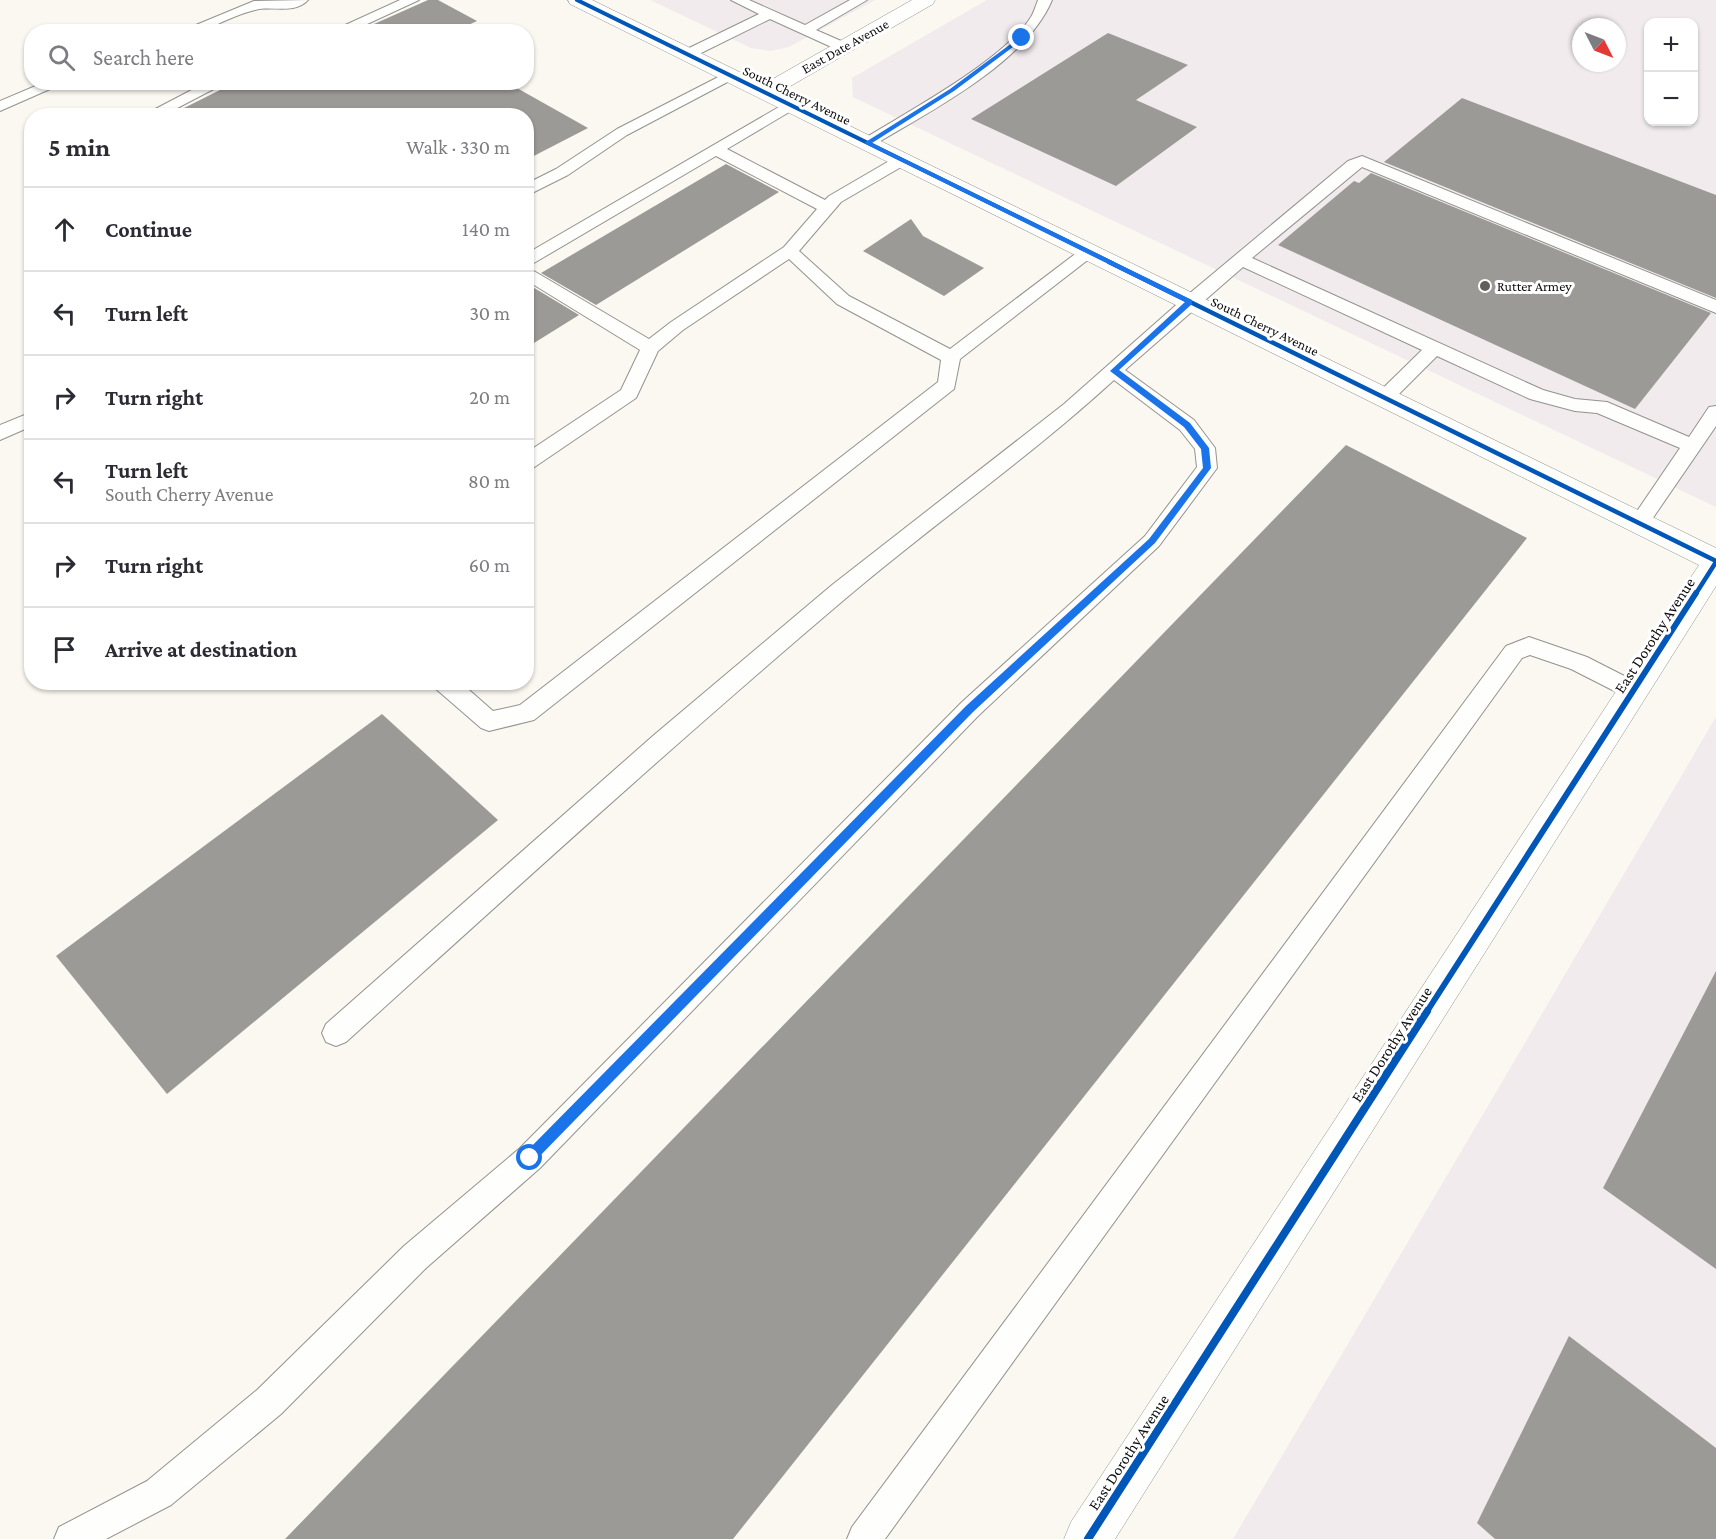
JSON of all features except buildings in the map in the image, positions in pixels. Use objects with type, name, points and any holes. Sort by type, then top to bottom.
[{"type":"street","name":"South Cherry Avenue","points":[[577,0],[1716,562]]},
{"type":"street","name":"East Date Avenue","points":[[764,92],[926,0]]},
{"type":"street","name":"East Dorothy Avenue","points":[[1088,1539],[1716,562]]},
{"type":"lane","points":[[203,24],[250,2],[289,5],[301,0]]},
{"type":"lane","points":[[356,24],[412,0]]},
{"type":"lane","points":[[738,0],[843,47]]},
{"type":"lane","points":[[805,30],[860,0]]},
{"type":"lane","points":[[867,143],[952,90],[1022,38],[1040,15],[1045,0]]},
{"type":"lane","points":[[688,54],[770,14]]},
{"type":"lane","points":[[534,187],[562,172],[622,132],[730,75]]},
{"type":"lane","points":[[0,106],[39,90]]},
{"type":"lane","points":[[166,108],[203,90]]},
{"type":"lane","points":[[534,257],[791,105]]},
{"type":"lane","points":[[717,150],[827,208]]},
{"type":"lane","points":[[534,458],[629,394],[650,348],[677,326],[790,251],[836,199],[902,160]]},
{"type":"lane","points":[[336,1033],[662,742],[840,591],[1071,409],[1190,302],[1354,164],[1362,161],[1716,308]]},
{"type":"lane","points":[[790,251],[843,300],[951,357]]},
{"type":"lane","points":[[453,690],[489,721],[526,713],[947,385],[951,357],[1089,252]]},
{"type":"lane","points":[[1240,260],[1537,395],[1575,405],[1600,407],[1693,447]]},
{"type":"lane","points":[[534,277],[650,348]]},
{"type":"lane","points":[[1384,398],[1434,348]]},
{"type":"lane","points":[[71,1539],[159,1494],[269,1402],[415,1257],[530,1158],[970,709],[1152,541],[1207,468],[1205,448],[1187,425],[1114,371]]},
{"type":"lane","points":[[1639,524],[1716,412]]},
{"type":"lane","points":[[0,433],[24,422]]},
{"type":"lane","points":[[864,1539],[1515,652],[1529,646],[1579,663],[1634,692]]},
{"type":"shaded area","points":[[650,0],[875,0],[789,47],[770,51],[751,48]]},
{"type":"shaded area","points":[[987,0],[1716,0],[1716,507],[853,97],[852,78]]},
{"type":"shaded area","points":[[1716,717],[1716,1539],[1233,1539],[1475,1128]]},
{"type":"cycle path","points":[[577,0],[1716,561]]},
{"type":"cycle path","points":[[1088,1539],[1716,562]]},
{"type":"place","name":"Rutter Armey","points":[[1485,286]]},
{"type":"route","points":[[530,1158],[970,709],[1152,541],[1207,468],[1205,448],[1187,425],[1114,371],[1190,302],[867,143],[952,90],[1022,38]]}]
